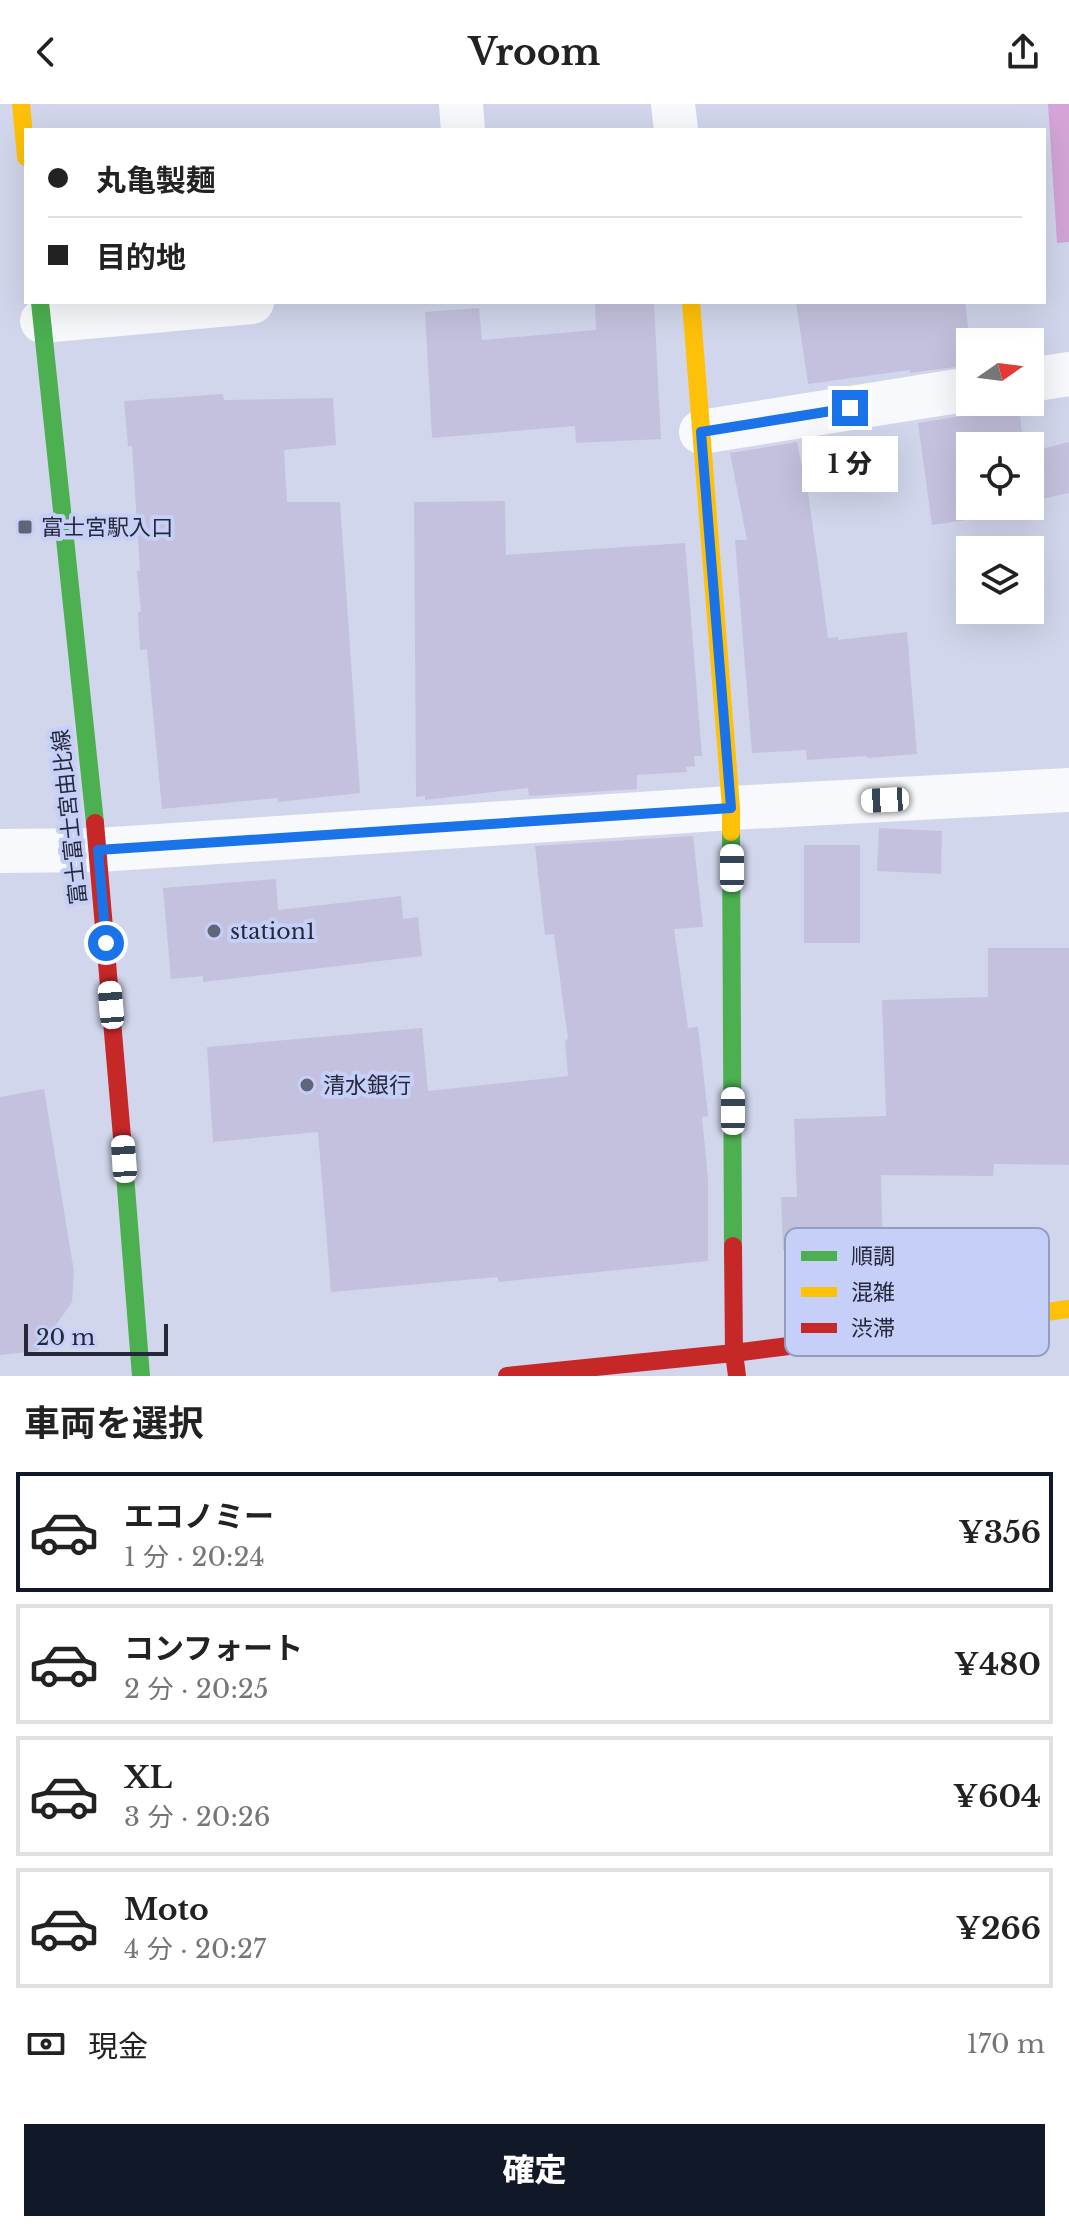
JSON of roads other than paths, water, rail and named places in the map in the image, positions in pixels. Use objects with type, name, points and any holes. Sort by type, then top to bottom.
[{"type":"street","points":[[21,104],[24,136]]},
{"type":"street","points":[[461,104],[463,128]]},
{"type":"street","points":[[673,104],[676,128]]},
{"type":"street","points":[[41,312],[210,304]]},
{"type":"street","points":[[691,304],[731,808],[734,1353],[737,1376]]},
{"type":"street","name":"富士富士宮由比線","points":[[41,312],[98,850],[141,1376]]},
{"type":"street","points":[[1044,378],[1069,374]]},
{"type":"street","points":[[701,432],[956,391]]},
{"type":"street","points":[[0,851],[98,850],[731,808],[1069,790]]},
{"type":"street","points":[[1049,1312],[1069,1309]]},
{"type":"street","points":[[507,1376],[785,1346]]},
{"type":"place","name":"富士宮駅入口","points":[[25,527]]},
{"type":"place","name":"station1","points":[[214,931]]},
{"type":"place","name":"清水銀行","points":[[307,1085]]}]
